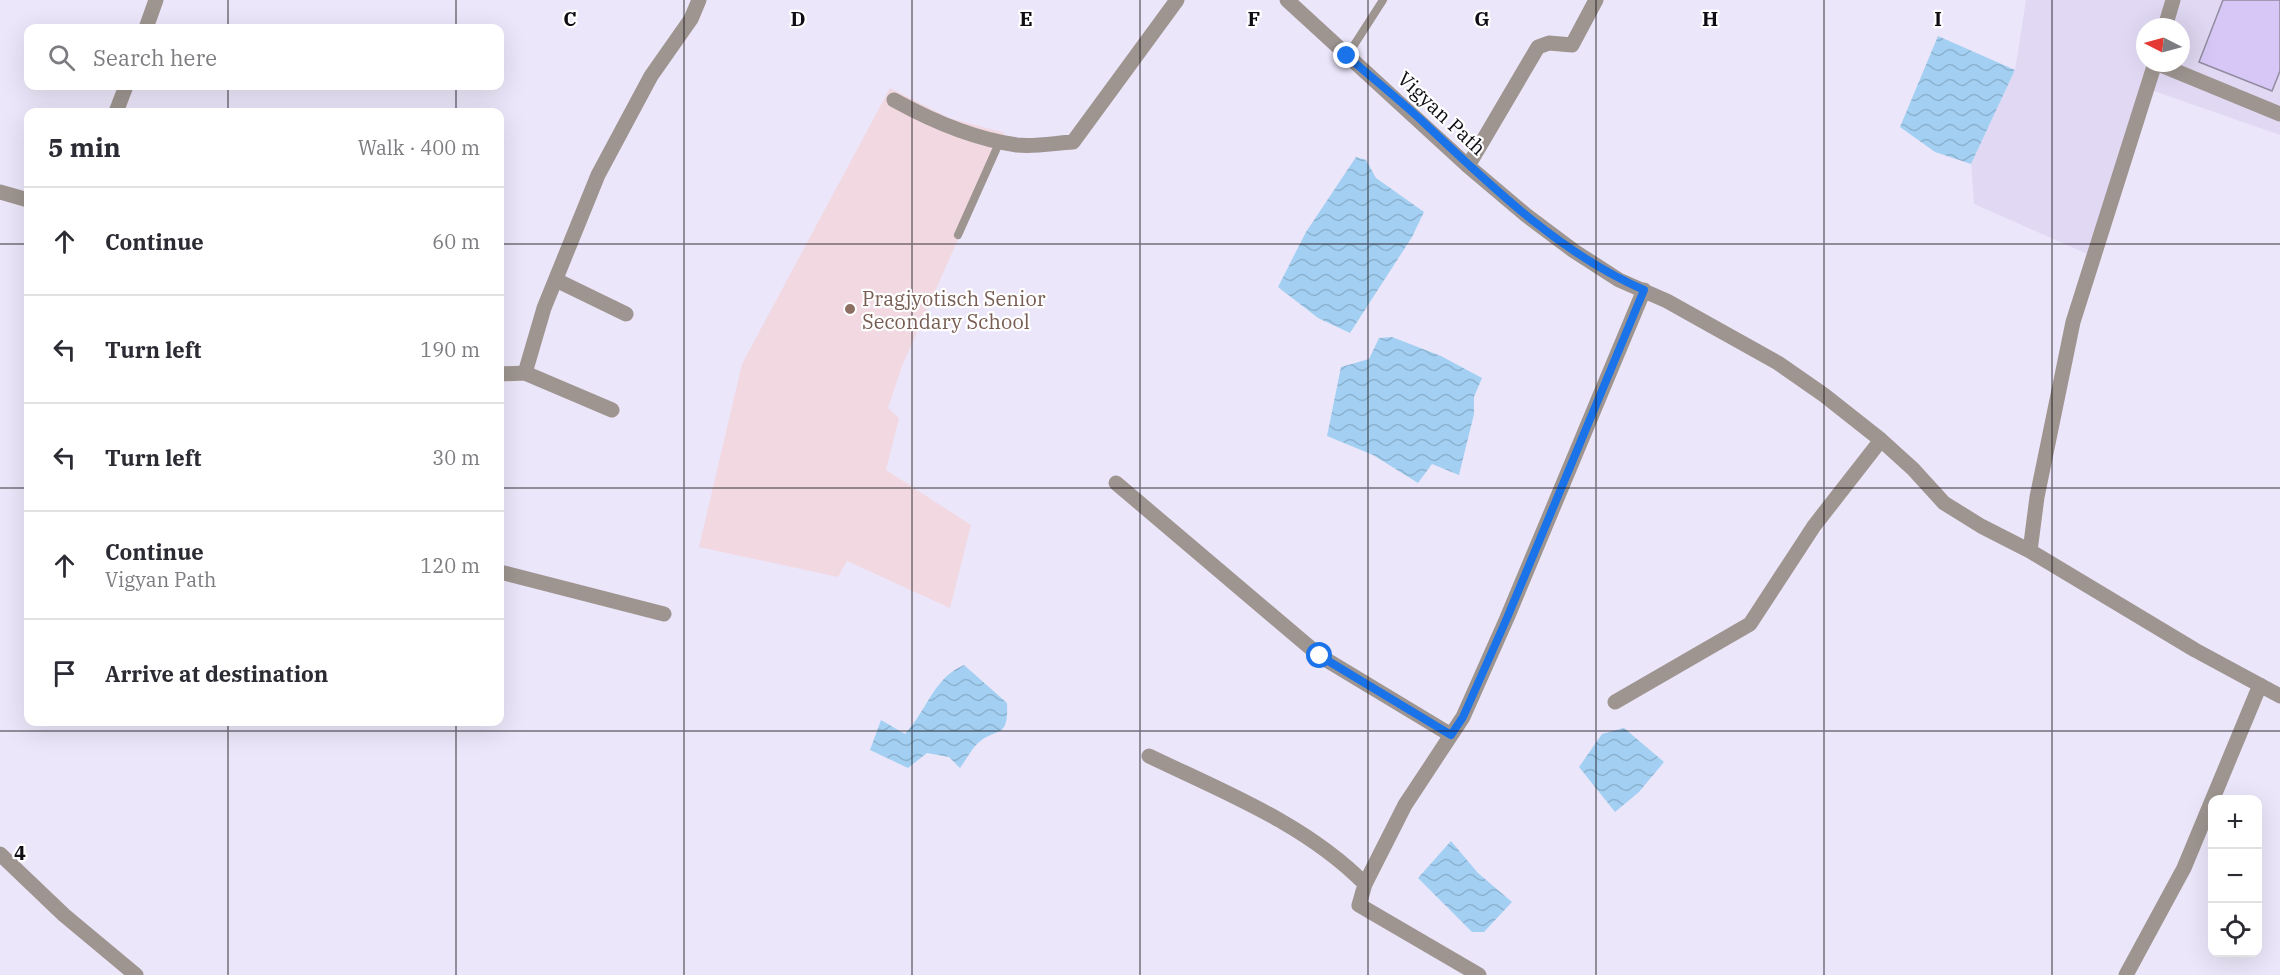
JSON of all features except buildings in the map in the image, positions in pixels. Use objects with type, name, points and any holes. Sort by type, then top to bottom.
[{"type":"street","points":[[147,24],[156,0]]},
{"type":"street","points":[[525,373],[556,280],[598,175],[651,76],[691,19],[699,0]]},
{"type":"street","points":[[894,100],[925,117],[971,135],[1018,145],[1073,142],[1177,0]]},
{"type":"street","name":"Vigyan Path","points":[[1287,0],[1468,166],[1526,216],[1574,251],[1619,279],[1667,301],[1778,363],[1824,395],[1881,440],[1913,469],[1944,503],[2280,696]]},
{"type":"street","points":[[1468,166],[1538,47],[1549,43],[1572,45],[1596,0]]},
{"type":"street","points":[[2168,18],[2173,0]]},
{"type":"street","points":[[2030,551],[2037,497],[2073,322],[2153,72]]},
{"type":"street","points":[[2178,72],[2280,114]]},
{"type":"street","points":[[118,108],[124,90]]},
{"type":"street","points":[[0,192],[24,200]]},
{"type":"street","points":[[556,280],[626,314]]},
{"type":"street","points":[[1479,975],[1359,905],[1365,884],[1405,805],[1463,717],[1507,618],[1644,290]]},
{"type":"street","points":[[504,374],[525,373],[612,410]]},
{"type":"street","points":[[1615,702],[1750,624],[1814,526],[1881,440]]},
{"type":"street","points":[[1116,483],[1320,656],[1451,735]]},
{"type":"street","points":[[504,573],[664,614]]},
{"type":"street","points":[[2127,975],[2184,868],[2260,685]]},
{"type":"street","points":[[1149,756],[1272,815],[1348,867],[1365,884]]},
{"type":"street","points":[[0,854],[64,915],[136,975]]},
{"type":"lane","points":[[1347,56],[1383,0]]},
{"type":"lane","points":[[958,235],[1000,141]]},
{"type":"shaded area","points":[[2026,0],[2280,0],[2280,135],[2148,89],[2094,257],[1974,204],[1971,164],[2015,70]]},
{"type":"shaded area","name":"Pragjyotisch Senior Secondary School","points":[[890,88],[949,118],[1005,133],[902,366],[888,408],[899,418],[886,470],[971,525],[950,608],[847,561],[838,577],[699,547],[742,364]]},
{"type":"water","points":[[1938,36],[2015,70],[1971,164],[1935,152],[1900,127]]},
{"type":"water","points":[[1356,157],[1366,160],[1376,178],[1424,212],[1412,237],[1350,333],[1318,318],[1278,287],[1306,232]]},
{"type":"water","points":[[1392,337],[1441,356],[1482,378],[1474,397],[1474,414],[1459,475],[1432,464],[1418,483],[1373,455],[1327,436],[1341,367],[1369,359],[1379,338]]},
{"type":"water","points":[[964,665],[1007,703],[1007,715],[1003,728],[977,744],[960,768],[949,757],[927,753],[908,768],[870,750],[881,720],[905,734],[938,686],[953,671]]},
{"type":"water","points":[[1624,728],[1664,762],[1639,792],[1615,812],[1579,767],[1602,734]]},
{"type":"water","points":[[1451,841],[1478,873],[1512,902],[1484,932],[1472,932],[1418,878]]},
{"type":"place","name":"Pragjyotisch Senior Secondary School","points":[[850,309]]},
{"type":"route","points":[[1320,656],[1451,735],[1463,717],[1507,618],[1644,290],[1619,279],[1574,251],[1526,216],[1347,56]]}]
